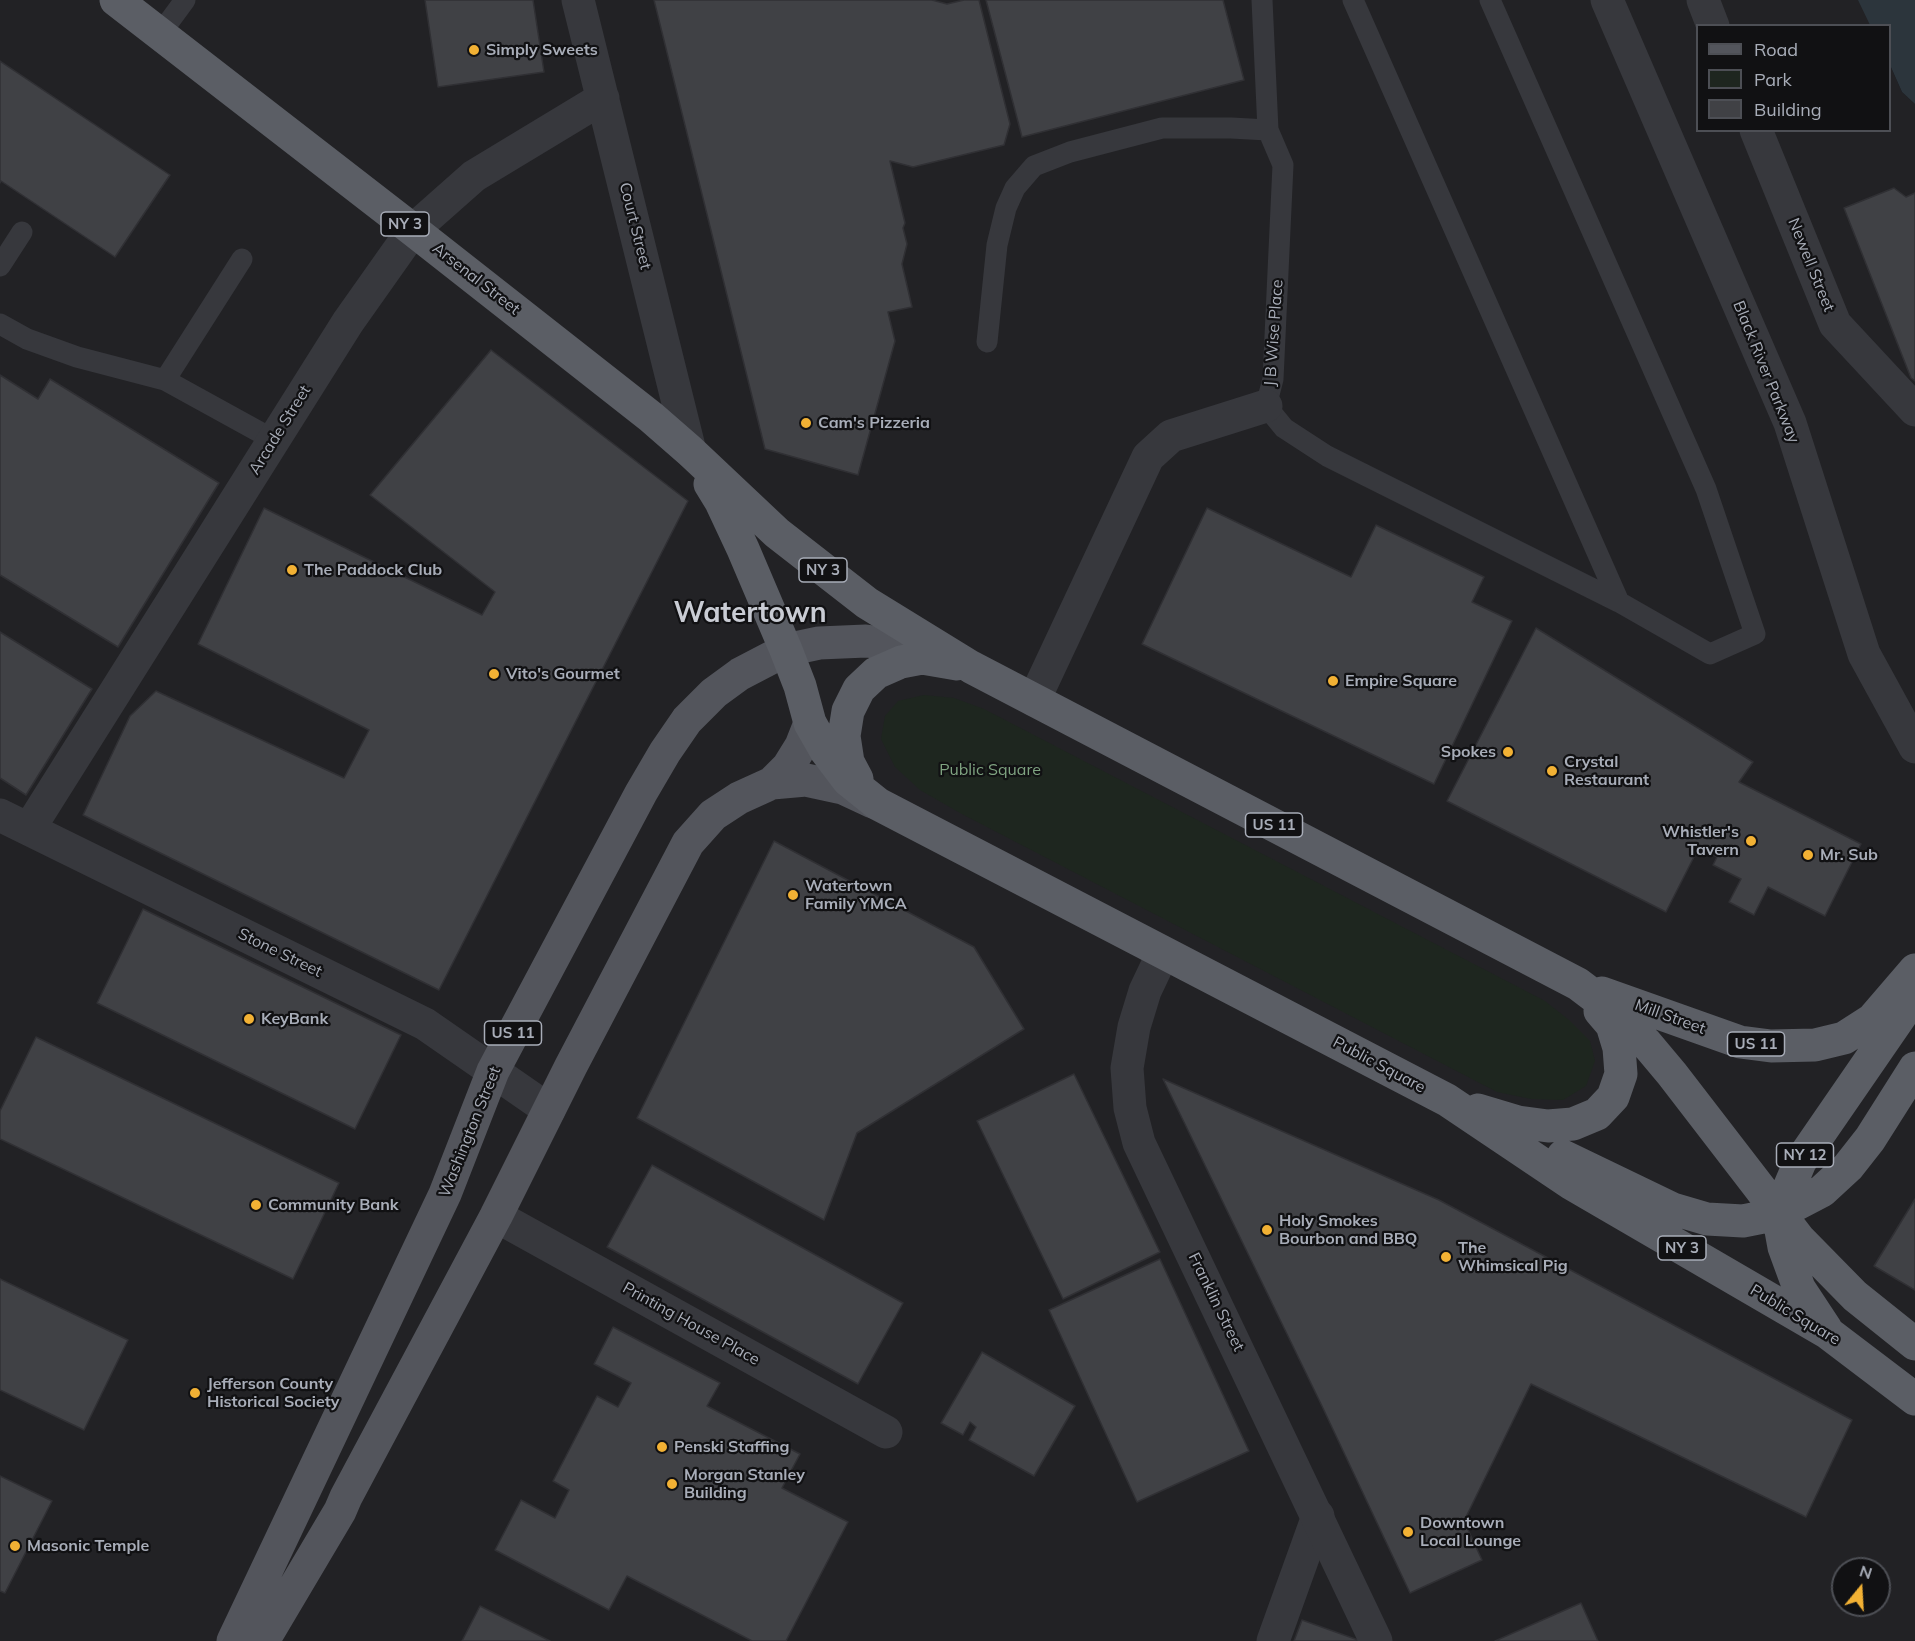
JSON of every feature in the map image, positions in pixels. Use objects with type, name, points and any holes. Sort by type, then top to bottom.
[{"type":"highway","name":"Arsenal Street","points":[[116,0],[651,417],[690,452]]},
{"type":"highway","name":"Public Square","points":[[690,452],[721,502],[786,650],[800,686],[810,723],[826,751],[848,780],[878,804],[1447,1100],[1572,1184],[1828,1333],[1915,1399]]},
{"type":"highway","name":"NY 3","points":[[690,452],[777,533],[824,571],[867,603],[971,667]]},
{"type":"highway","points":[[878,804],[861,786],[848,762],[844,736],[848,711],[859,689],[876,673],[901,662],[922,658],[971,667]]},
{"type":"highway","name":"US 11","points":[[971,667],[1578,984]]},
{"type":"highway","name":"Mill Street","points":[[1578,984],[1740,1042],[1771,1046],[1815,1046],[1844,1038],[1872,1020],[1915,970]]},
{"type":"highway","points":[[1447,1100],[1518,1122],[1548,1126],[1573,1124],[1597,1114],[1613,1097],[1621,1074],[1619,1048],[1612,1025],[1578,984]]},
{"type":"highway","points":[[1578,984],[1611,1009],[1646,1043],[1799,1239],[1855,1296],[1915,1344]]},
{"type":"highway","name":"NY 12","points":[[1778,1214],[1800,1162],[1915,995]]},
{"type":"highway","points":[[1447,1100],[1673,1209],[1707,1219],[1743,1221],[1778,1214],[1822,1191],[1848,1167],[1870,1139],[1915,1068]]},
{"type":"highway","points":[[1778,1214],[1784,1247],[1799,1287],[1828,1333]]},
{"type":"main road","name":"Washington Street","points":[[233,1641],[445,1194],[492,1071],[641,793],[664,752],[687,720],[714,693],[740,674],[786,650],[819,642],[866,640],[919,648],[971,667]]},
{"type":"main road","points":[[772,783],[788,767],[801,746],[810,723]]},
{"type":"main road","points":[[263,1641],[340,1511],[496,1216],[688,843],[713,815],[739,798],[772,783],[806,780],[843,788],[878,804]]},
{"type":"street","name":"Court Street","points":[[579,0],[690,452]]},
{"type":"street","name":"Black River Parkway","points":[[1607,0],[1790,423],[1864,654],[1915,747]]},
{"type":"street","points":[[1703,0],[1712,24]]},
{"type":"street","name":"Arcade Street","points":[[14,822],[274,440],[348,322],[413,230],[474,176],[603,98]]},
{"type":"street","name":"Newell Street","points":[[1757,132],[1835,324],[1915,410]]},
{"type":"street","points":[[1034,700],[1148,457],[1171,436],[1266,406]]},
{"type":"street","name":"Stone Street","points":[[14,822],[425,1024],[549,1110]]},
{"type":"street","name":"Franklin Street","points":[[1163,953],[1145,991],[1134,1027],[1127,1068],[1130,1108],[1140,1143],[1376,1641]]},
{"type":"street","name":"Printing House Place","points":[[496,1216],[886,1432]]},
{"type":"street","points":[[1272,1641],[1318,1516]]},
{"type":"lane","points":[[160,34],[185,0]]},
{"type":"lane","name":"J B Wise Place","points":[[1262,0],[1268,130],[1283,165],[1273,379],[1266,406],[1284,428],[1327,456],[1619,602],[1710,654],[1755,634],[1706,489],[1491,0]]},
{"type":"lane","points":[[1353,0],[1619,602]]},
{"type":"lane","points":[[987,342],[998,245],[1006,208],[1015,188],[1034,166],[1070,152],[1162,128],[1268,130]]},
{"type":"lane","points":[[0,266],[22,232]]},
{"type":"lane","points":[[165,380],[242,259]]},
{"type":"lane","points":[[0,324],[27,339],[77,357],[165,380],[274,440]]},
{"type":"shaded area","points":[[0,0],[1859,0],[1871,24],[1696,24],[1696,132],[1891,132],[1891,67],[1902,92],[1915,104],[1915,1641],[0,1641]]},
{"type":"shaded area","points":[[1858,0],[1915,0],[1915,104],[1902,92],[1891,67],[1891,24],[1870,24]]},
{"type":"green space","name":"Public Square","points":[[924,695],[954,698],[984,709],[1545,1001],[1590,1041],[1595,1061],[1586,1086],[1563,1100],[1531,1099],[1497,1092],[960,813],[920,790],[895,767],[881,739],[885,716],[898,701]]},
{"type":"building","points":[[425,0],[533,0],[544,72],[438,87]]},
{"type":"building","points":[[654,0],[932,0],[947,4],[964,0],[979,0],[1010,124],[1004,145],[913,167],[890,161],[905,223],[903,228],[907,244],[902,264],[912,307],[888,312],[895,341],[858,475],[765,449]]},
{"type":"building","points":[[986,0],[1223,0],[1244,80],[1022,137]]},
{"type":"building","points":[[0,61],[170,175],[115,257],[1,181],[0,183]]},
{"type":"building","points":[[1894,188],[1906,197],[1915,193],[1915,381],[1911,378],[1844,208]]},
{"type":"building","points":[[491,350],[688,501],[439,990],[83,815],[130,716],[156,691],[344,778],[369,730],[198,644],[264,508],[482,615],[495,592],[370,495]]},
{"type":"building","points":[[0,375],[38,399],[50,379],[219,483],[118,647],[0,575]]},
{"type":"building","points":[[1207,508],[1351,577],[1376,525],[1484,577],[1472,602],[1512,621],[1434,784],[1142,644]]},
{"type":"building","points":[[1536,628],[1753,762],[1739,782],[1861,844],[1825,916],[1768,887],[1754,915],[1729,902],[1741,879],[1713,865],[1717,857],[1699,847],[1666,912],[1447,801]]},
{"type":"building","points":[[0,632],[92,689],[26,795],[0,778]]},
{"type":"building","points":[[774,841],[974,947],[1024,1029],[857,1133],[824,1220],[637,1118]]},
{"type":"building","name":"KeyBank","points":[[143,909],[401,1035],[355,1129],[97,1003]]},
{"type":"building","points":[[36,1037],[339,1183],[293,1279],[0,1139],[0,1111]]},
{"type":"building","points":[[1074,1074],[1160,1252],[1063,1299],[977,1121]]},
{"type":"building","points":[[1163,1079],[1439,1200],[1852,1420],[1806,1517],[1531,1384],[1464,1521],[1482,1560],[1410,1593]]},
{"type":"building","points":[[652,1165],[903,1303],[858,1384],[607,1247]]},
{"type":"building","points":[[1915,1199],[1915,1290],[1874,1266]]},
{"type":"building","points":[[1160,1259],[1249,1451],[1137,1502],[1049,1310]]},
{"type":"building","points":[[0,1279],[128,1340],[84,1430],[0,1390]]},
{"type":"building","name":"Morgan Stanley Building","points":[[613,1327],[720,1383],[707,1406],[800,1454],[782,1488],[848,1522],[786,1641],[752,1641],[627,1576],[609,1610],[495,1550],[521,1500],[555,1518],[569,1490],[553,1481],[597,1396],[618,1407],[631,1383],[594,1364]]},
{"type":"building","points":[[982,1352],[1075,1406],[1034,1476],[969,1440],[976,1427],[970,1422],[963,1435],[941,1423]]},
{"type":"building","name":"Masonic Temple","points":[[0,1476],[52,1501],[5,1593],[0,1591]]},
{"type":"building","points":[[1581,1603],[1598,1641],[1495,1641]]},
{"type":"building","points":[[480,1606],[550,1641],[462,1641]]},
{"type":"building","points":[[1302,1620],[1358,1640],[1358,1641],[1294,1641]]},
{"type":"place","name":"Simply Sweets","points":[[474,50]]},
{"type":"place","name":"Cam's Pizzeria","points":[[806,423]]},
{"type":"place","name":"The Paddock Club","points":[[292,570]]},
{"type":"place","name":"Vito's Gourmet","points":[[494,674]]},
{"type":"place","name":"Empire Square","points":[[1333,681]]},
{"type":"place","name":"Spokes","points":[[1508,752]]},
{"type":"place","name":"Crystal Restaurant","points":[[1552,771]]},
{"type":"place","name":"Whistler's Tavern","points":[[1751,841]]},
{"type":"place","name":"Mr. Sub","points":[[1808,855]]},
{"type":"place","name":"Watertown Family YMCA","points":[[793,895]]},
{"type":"place","name":"KeyBank","points":[[249,1019]]},
{"type":"place","name":"Community Bank","points":[[256,1205]]},
{"type":"place","name":"Holy Smokes Bourbon and BBQ","points":[[1267,1230]]},
{"type":"place","name":"The Whimsical Pig","points":[[1446,1257]]},
{"type":"place","name":"Jefferson County Historical Society","points":[[195,1393]]},
{"type":"place","name":"Penski Staffing","points":[[662,1447]]},
{"type":"place","name":"Morgan Stanley Building","points":[[672,1484]]},
{"type":"place","name":"Downtown Local Lounge","points":[[1408,1532]]},
{"type":"place","name":"Masonic Temple","points":[[15,1546]]},
{"type":"district","name":"Watertown","points":[[750,614]]}]
